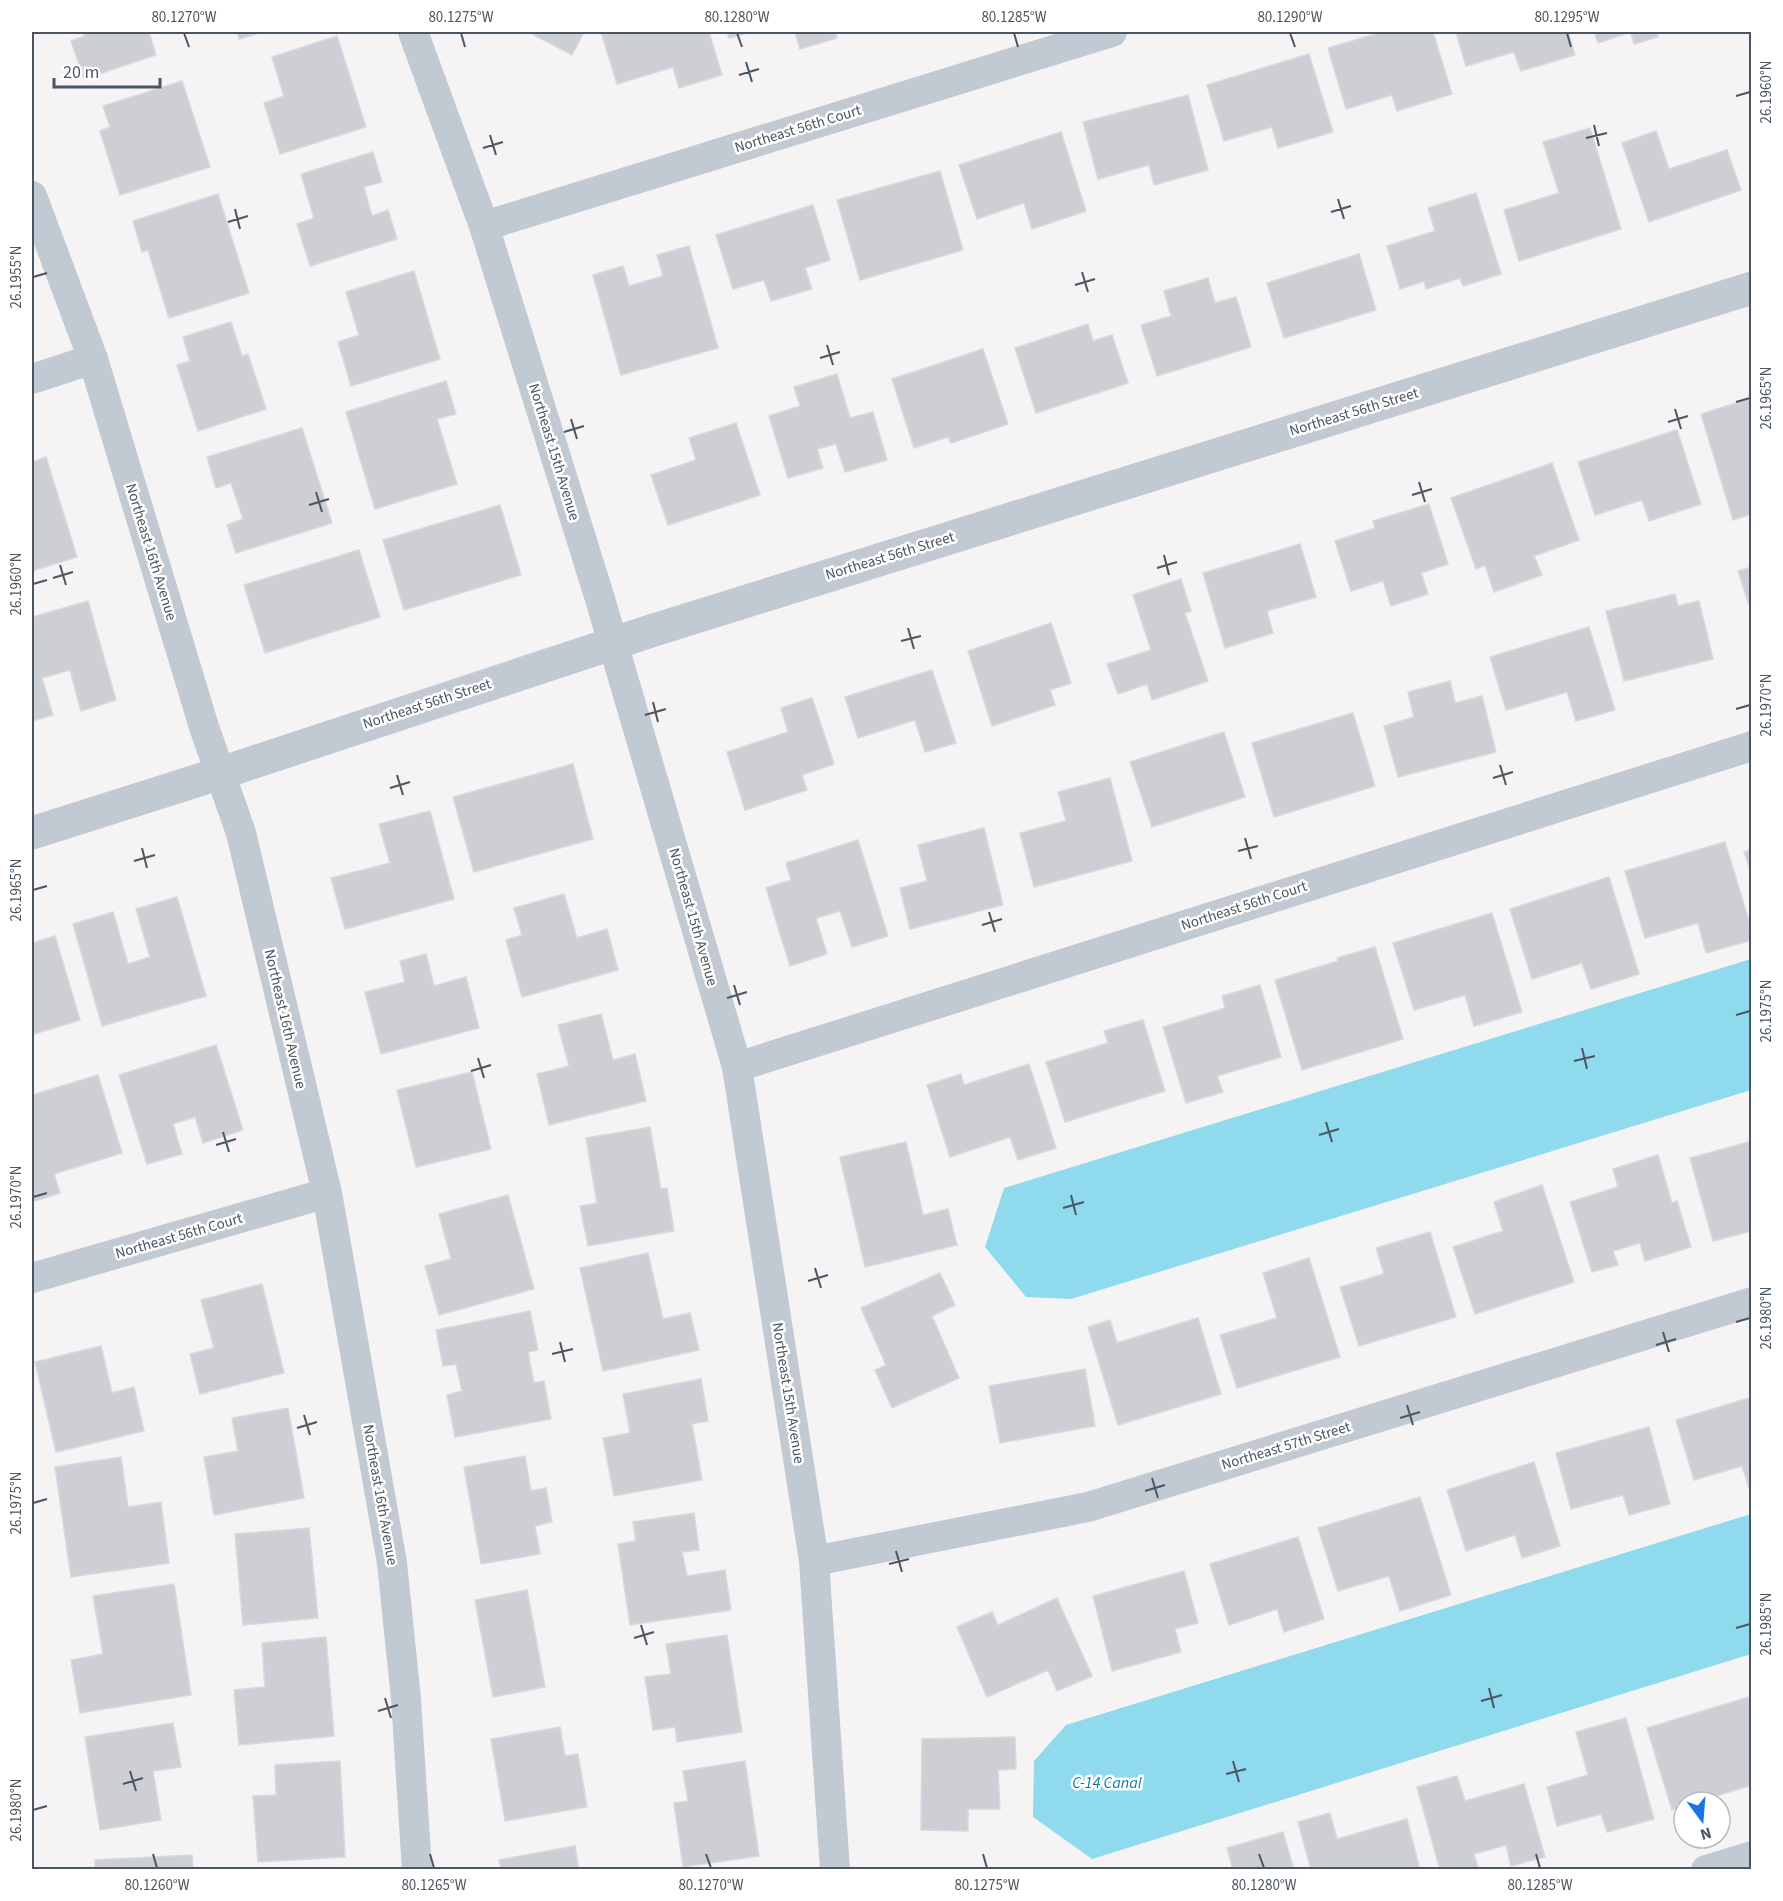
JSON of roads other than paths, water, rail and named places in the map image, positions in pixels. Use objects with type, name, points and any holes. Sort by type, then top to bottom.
[{"type":"street","name":"Northeast 15th Avenue","points":[[413,32],[484,226],[613,642],[737,1067],[814,1562],[835,1869]]},
{"type":"street","name":"Northeast 56th Court","points":[[484,226],[1112,32]]},
{"type":"street","name":"Northeast 16th Avenue","points":[[32,196],[93,359],[201,716],[241,833],[327,1193],[392,1563],[406,1699],[417,1869]]},
{"type":"street","name":"Northeast 56th Street","points":[[32,833],[221,773],[613,642],[1752,288]]},
{"type":"street","points":[[32,379],[93,359]]},
{"type":"street","name":"Northeast 56th Court","points":[[737,1067],[1752,746]]},
{"type":"street","name":"Northeast 56th Court","points":[[32,1278],[327,1193]]},
{"type":"street","name":"Northeast 57th Street","points":[[814,1562],[1088,1507],[1752,1302]]},
{"type":"street","points":[[1706,1869],[1752,1856]]},
{"type":"water","points":[[1751,959],[1751,1090],[1071,1299],[1026,1297],[985,1247],[1004,1188]]},
{"type":"water","name":"C-14 Canal","points":[[1751,1514],[1751,1654],[1092,1859],[1033,1817],[1034,1761],[1066,1725]]}]
